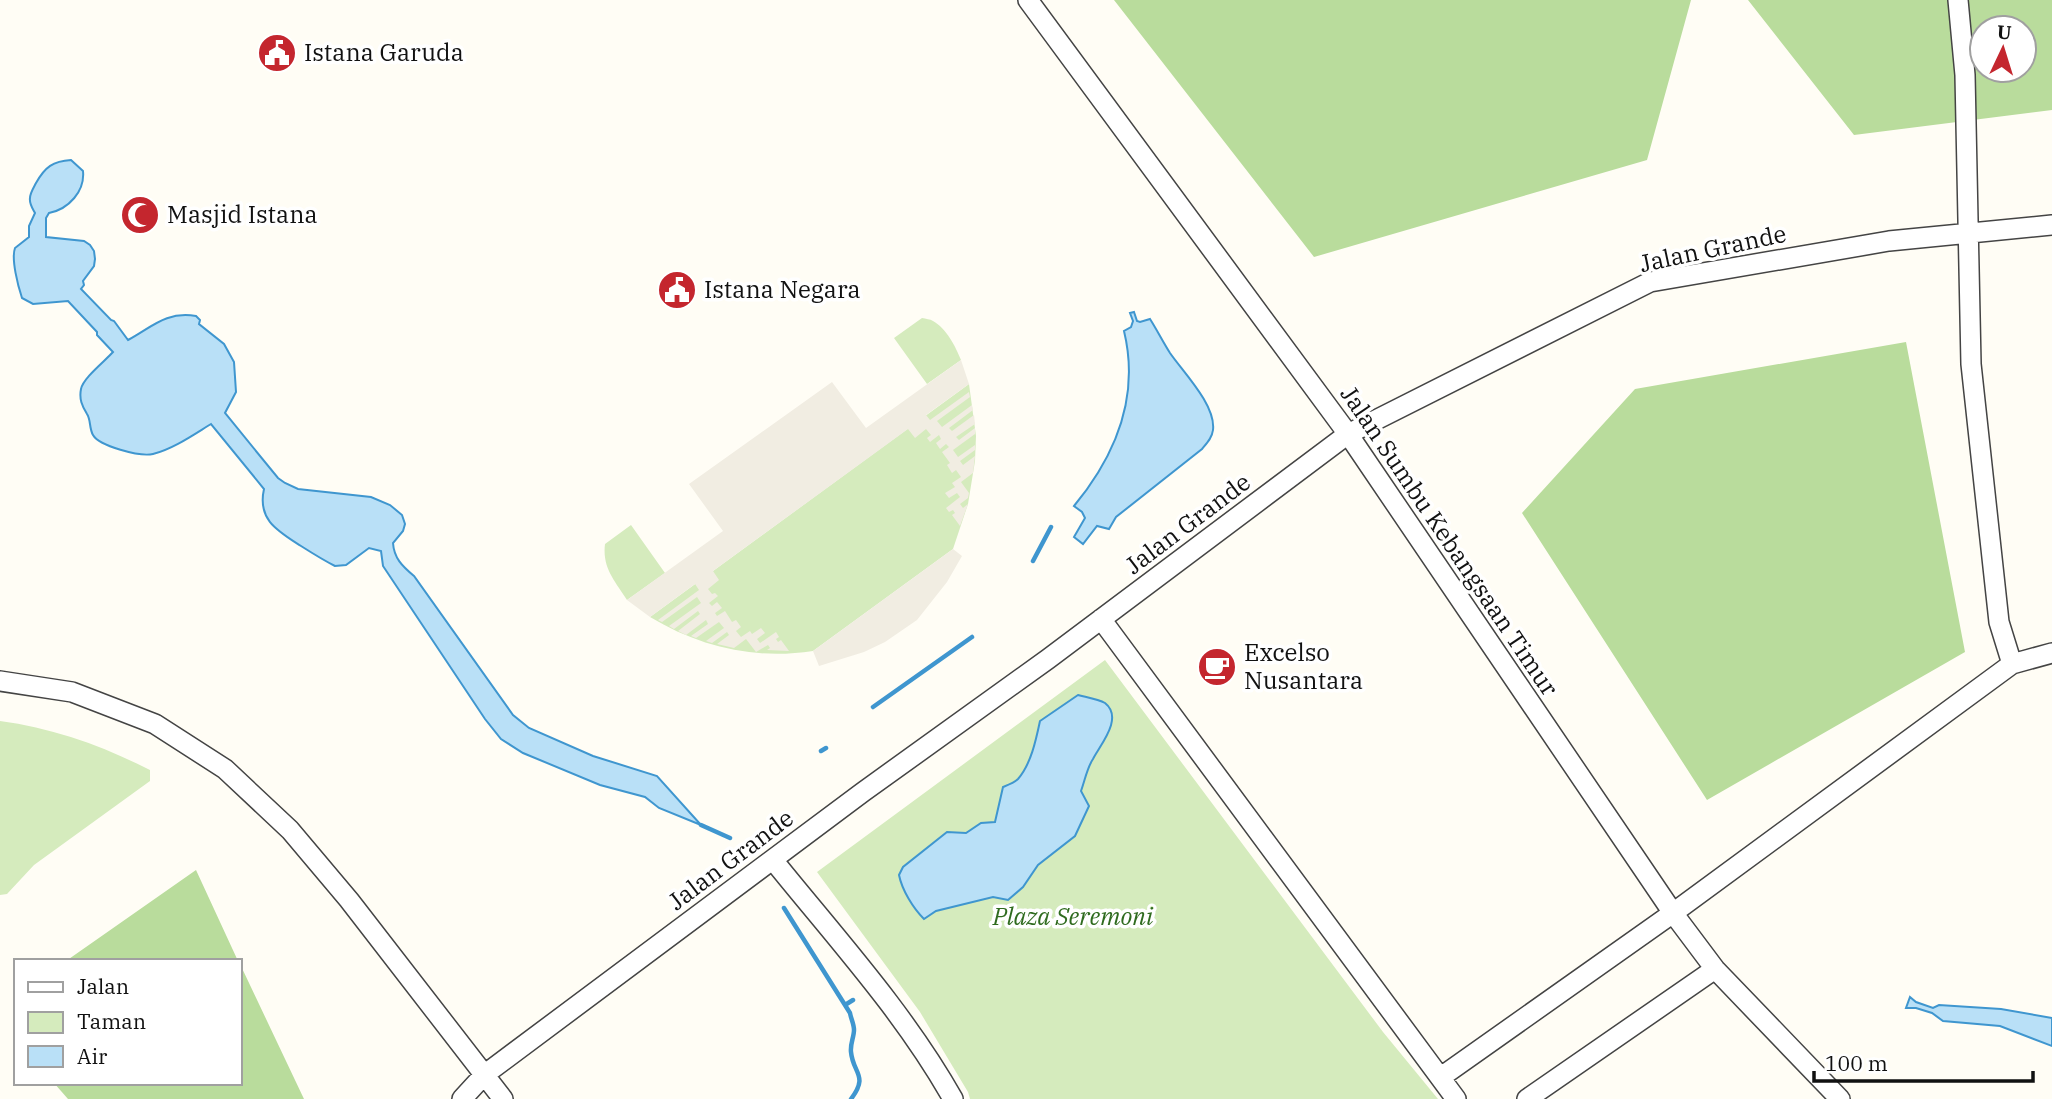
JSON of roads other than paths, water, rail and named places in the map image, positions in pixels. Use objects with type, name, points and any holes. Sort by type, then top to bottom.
[{"type":"street","name":"Jalan Sumbu Kebangsaan Timur","points":[[1028,0],[1348,434],[1672,913],[1715,969],[1840,1099]]},
{"type":"street","points":[[1958,0],[1965,75],[1971,365],[1999,622],[2012,664]]},
{"type":"street","name":"Jalan Grande","points":[[462,1099],[484,1075],[1348,434],[1650,282],[1889,241],[2052,225]]},
{"type":"street","points":[[1101,619],[1456,1099]]},
{"type":"street","points":[[1441,1077],[1672,913],[2012,664],[2052,653]]},
{"type":"street","points":[[0,681],[72,692],[155,724],[225,769],[299,840],[349,900],[503,1099]]},
{"type":"street","points":[[773,860],[883,996],[953,1099]]},
{"type":"street","points":[[1527,1099],[1715,969]]},
{"type":"water","points":[[71,160],[83,171],[81,185],[69,203],[49,213],[46,218],[46,237],[84,241],[90,245],[94,251],[94,266],[83,281],[81,289],[114,321],[128,340],[168,318],[196,316],[200,320],[199,324],[224,344],[234,362],[236,392],[225,413],[285,483],[298,489],[371,497],[390,505],[402,515],[405,524],[403,531],[393,543],[397,557],[414,576],[513,715],[529,728],[593,756],[657,776],[701,825],[659,808],[645,797],[600,785],[523,753],[501,739],[383,566],[381,551],[369,548],[346,565],[335,566],[277,530],[264,509],[264,489],[211,424],[175,445],[153,454],[120,450],[103,443],[93,435],[81,402],[81,389],[90,375],[113,352],[68,301],[33,304],[22,298],[14,265],[15,248],[29,237],[29,226],[35,213],[30,200],[32,190],[50,166]]},
{"type":"water","points":[[1134,312],[1137,321],[1150,319],[1170,353],[1198,389],[1213,420],[1213,430],[1202,449],[1116,517],[1109,529],[1097,526],[1083,544],[1074,537],[1085,518],[1074,506],[1102,466],[1121,424],[1129,379],[1124,331],[1131,327],[1133,321],[1130,313]]},
{"type":"water","points":[[1078,695],[1105,703],[1112,716],[1109,731],[1089,766],[1081,791],[1089,806],[1075,836],[1038,865],[1023,887],[1008,900],[993,897],[936,911],[924,919],[903,887],[899,875],[903,867],[947,832],[966,833],[981,823],[995,822],[1003,787],[1011,784],[1023,773],[1040,721]]},
{"type":"water","points":[[1910,997],[1933,1008],[1939,1005],[2001,1009],[2052,1018],[2052,1046],[2000,1026],[1943,1021],[1932,1013],[1906,1008]]},
{"type":"waterway","points":[[1033,561],[1051,527]]},
{"type":"waterway","points":[[873,707],[972,637]]},
{"type":"waterway","points":[[821,751],[826,748]]},
{"type":"waterway","points":[[701,825],[730,838]]},
{"type":"waterway","points":[[784,908],[850,1013],[854,1030],[851,1052],[859,1079],[859,1085],[851,1099]]},
{"type":"waterway","points":[[845,1005],[853,1000]]},
{"type":"place","name":"Istana Garuda","points":[[277,53]]},
{"type":"place","name":"Masjid Istana","points":[[140,215]]},
{"type":"place","name":"Istana Negara","points":[[677,290]]},
{"type":"place","name":"Excelso Nusantara","points":[[1217,667]]},
{"type":"park label","name":"Plaza Seremoni","points":[[1073,917]]}]
